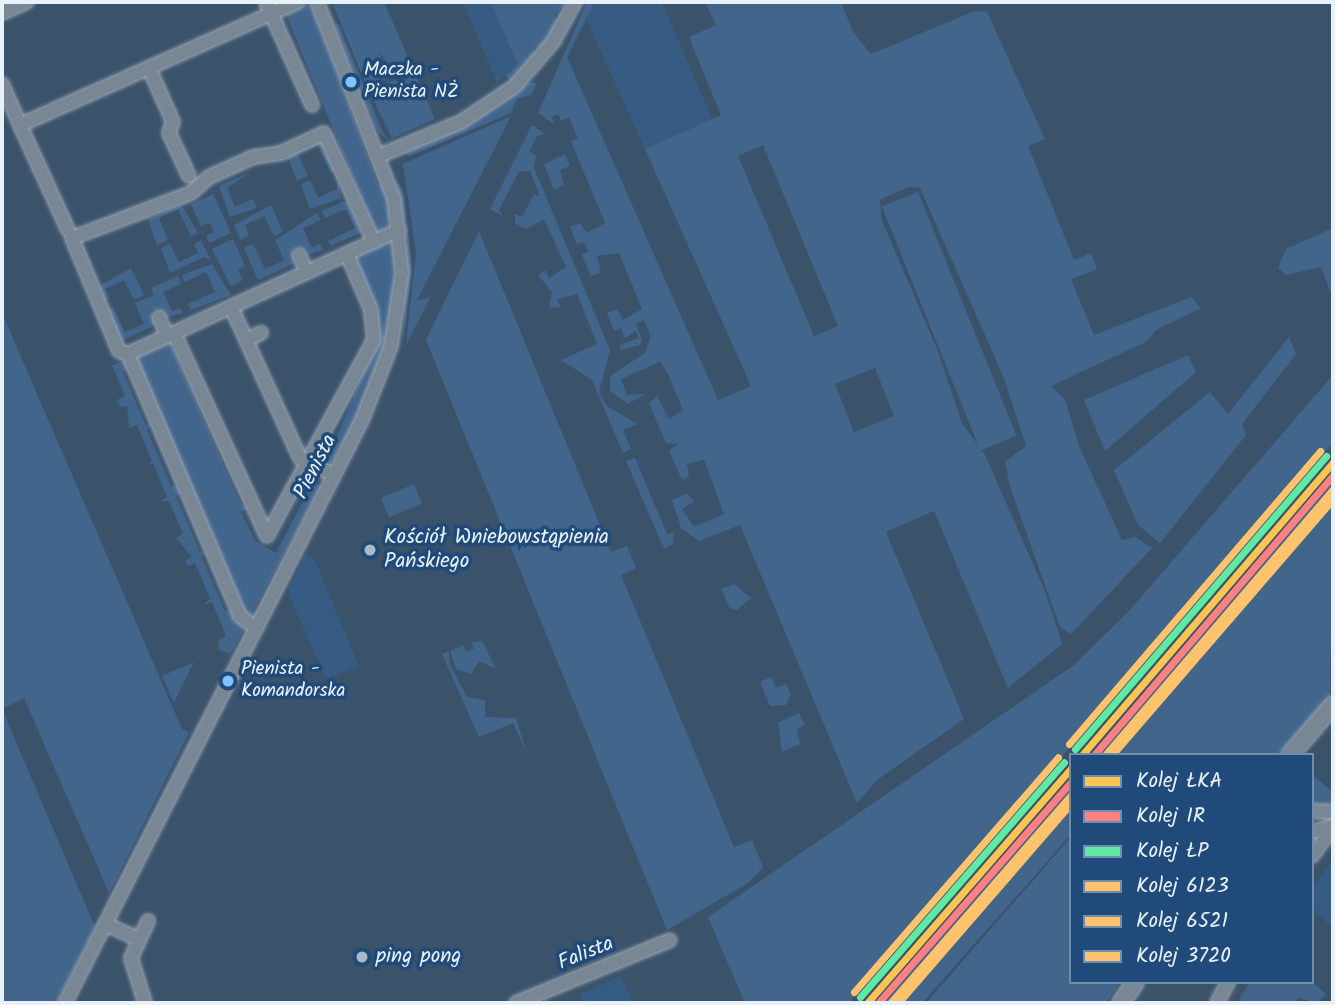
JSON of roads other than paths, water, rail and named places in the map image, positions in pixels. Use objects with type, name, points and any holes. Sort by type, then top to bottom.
[{"type":"main road","points":[[1292,753],[1333,705]]},
{"type":"main road","points":[[1121,1003],[1134,984]]},
{"type":"street","points":[[2,13],[27,2]]},
{"type":"street","points":[[20,125],[149,68],[268,8],[298,2]]},
{"type":"street","name":"Pienista","points":[[65,1003],[374,396],[391,346],[401,291],[400,230],[381,155],[317,2]]},
{"type":"street","points":[[381,155],[461,122],[515,86],[542,57],[575,2]]},
{"type":"street","points":[[268,8],[312,105]]},
{"type":"street","points":[[149,68],[173,121],[169,133],[189,176]]},
{"type":"street","points":[[2,84],[68,230]]},
{"type":"street","points":[[374,242],[324,133],[281,153],[253,156],[208,177],[191,193],[72,238],[118,351],[128,354],[170,334],[231,307],[346,254],[374,242],[400,230]]},
{"type":"street","points":[[267,536],[311,464],[374,340],[371,310],[346,254]]},
{"type":"street","points":[[299,255],[307,272]]},
{"type":"street","points":[[231,307],[298,455],[334,475]]},
{"type":"street","points":[[159,317],[170,334],[267,536]]},
{"type":"street","points":[[247,340],[261,333]]},
{"type":"street","points":[[128,354],[240,616],[256,628]]},
{"type":"street","points":[[255,530],[267,536]]},
{"type":"street","points":[[1314,811],[1333,812]]},
{"type":"street","points":[[1314,831],[1333,826]]},
{"type":"street","points":[[1314,853],[1333,826]]},
{"type":"street","points":[[145,1003],[131,971],[137,938],[148,921]]},
{"type":"street","points":[[105,924],[137,938]]},
{"type":"street","name":"Falista","points":[[516,1003],[670,940]]},
{"type":"street","points":[[1217,1003],[1227,984]]},
{"type":"rail line","name":"6521","points":[[1069,744],[1320,451]]},
{"type":"rail line","name":"ŁP","points":[[1075,749],[1326,456]]},
{"type":"rail line","name":"ŁKA","points":[[1084,753],[1333,462]]},
{"type":"rail line","name":"IR","points":[[1096,753],[1333,475]]},
{"type":"rail line","name":"6123","points":[[1107,753],[1333,489]]},
{"type":"rail line","name":"3720","points":[[1114,753],[1333,499]]},
{"type":"rail line","name":"6521","points":[[854,992],[1058,757]]},
{"type":"rail line","name":"ŁP","points":[[860,997],[1064,762]]},
{"type":"rail line","name":"ŁKA","points":[[867,1003],[1069,770]]},
{"type":"rail line","name":"IR","points":[[878,1003],[1069,784]]},
{"type":"rail line","name":"6123","points":[[890,1003],[1069,797]]},
{"type":"rail line","name":"3720","points":[[898,1003],[1069,805]]},
{"type":"place","name":"Maczka - Pienista NŻ","points":[[351,82]]},
{"type":"place","name":"Kościół Wniebowstąpienia Pańskiego","points":[[370,550]]},
{"type":"place","name":"Pienista - Komandorska","points":[[228,681]]},
{"type":"place","name":"ping pong","points":[[362,957]]}]
